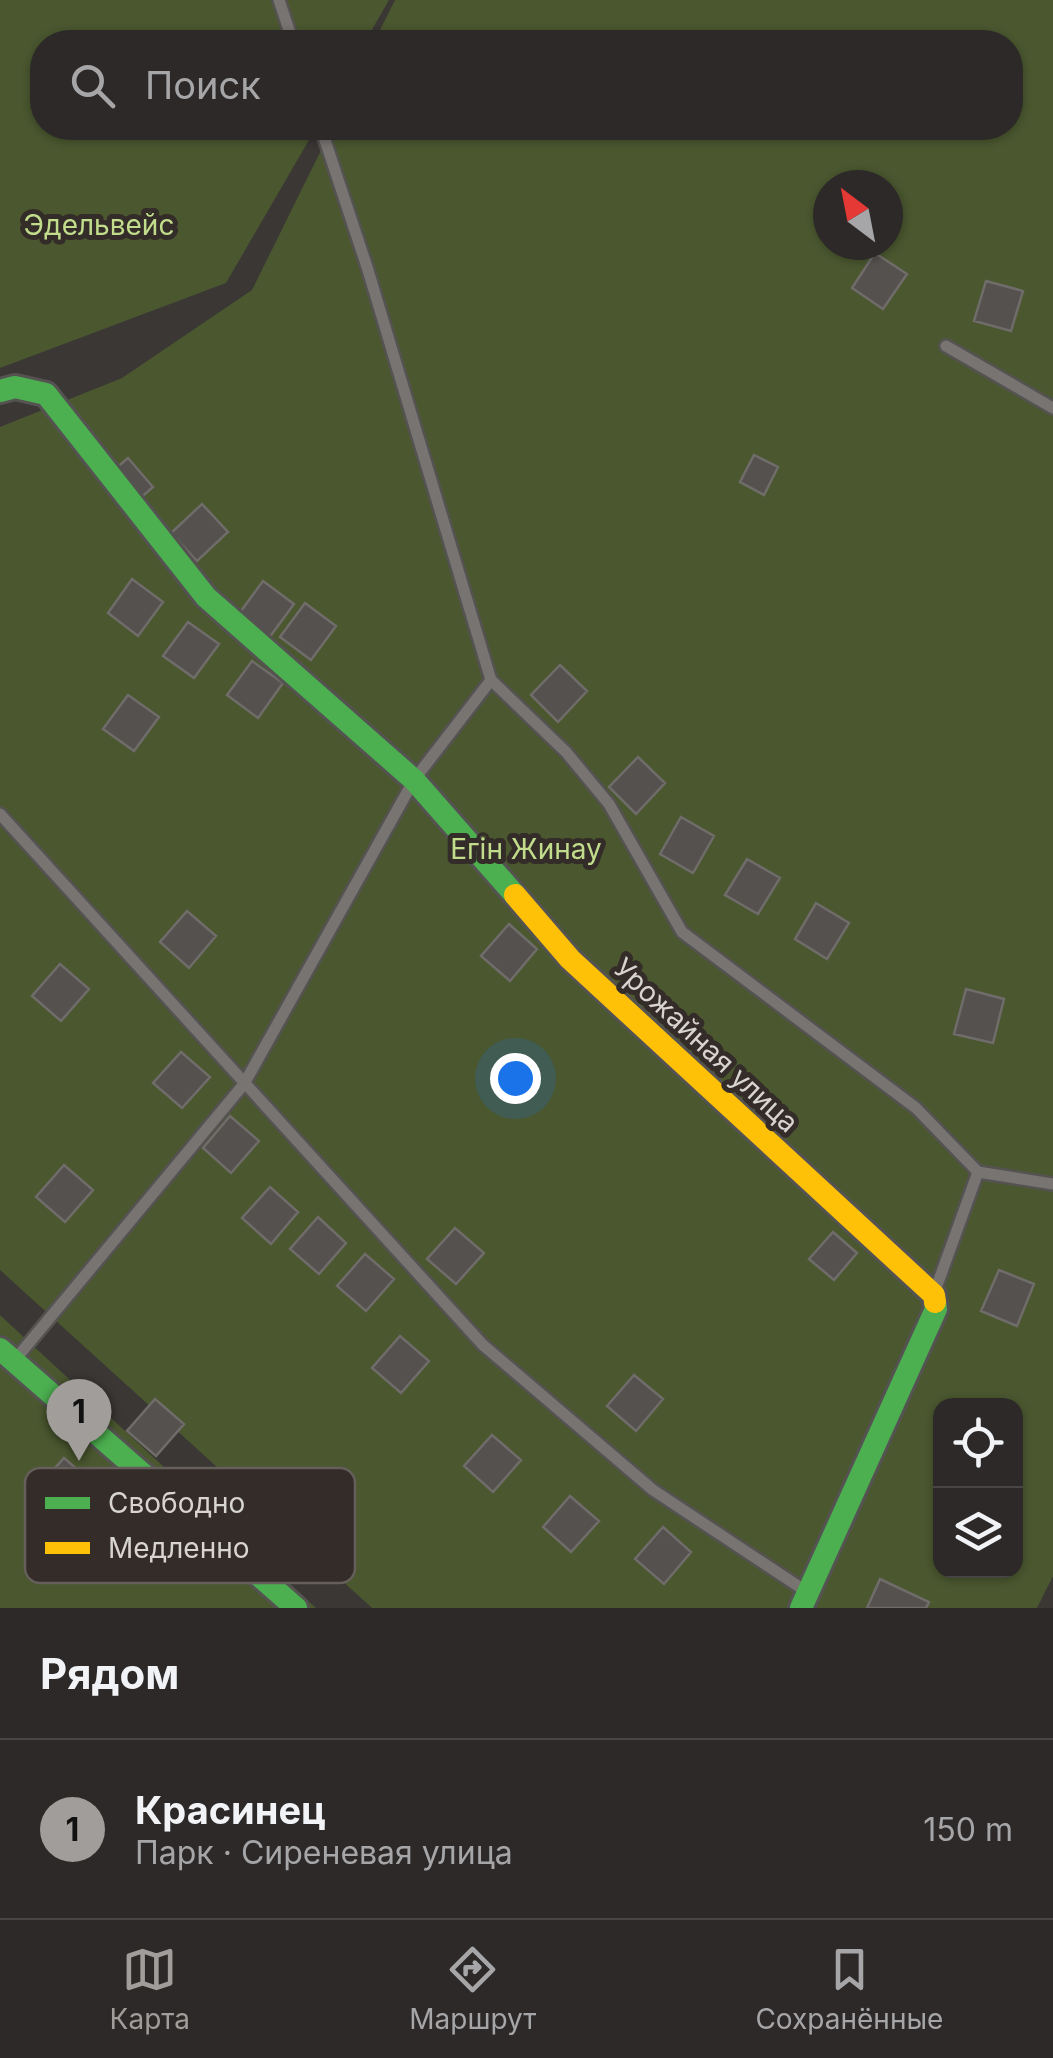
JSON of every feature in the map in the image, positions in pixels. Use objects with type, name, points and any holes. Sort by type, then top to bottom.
[{"type":"street","name":"Урожайная улица","points":[[0,392],[15,387],[46,394],[206,597],[414,780],[570,960],[934,1296]]},
{"type":"street","points":[[804,1600],[936,1309],[934,1296]]},
{"type":"street","points":[[7,1356],[135,1468]]},
{"type":"street","points":[[267,1583],[296,1608]]},
{"type":"lane","points":[[279,0],[289,30]]},
{"type":"lane","points":[[325,140],[491,680],[566,752],[609,804],[682,932],[916,1108],[978,1172],[1053,1184]]},
{"type":"lane","points":[[946,346],[1053,408]]},
{"type":"lane","points":[[7,1356],[244,1084],[414,780],[491,680]]},
{"type":"lane","points":[[0,814],[483,1345],[653,1490],[804,1600]]},
{"type":"lane","points":[[934,1296],[978,1172]]},
{"type":"green space","name":"Эдельвейс","points":[[0,0],[389,0],[372,30],[30,30],[30,140],[309,140],[226,283],[0,368]]},
{"type":"green space","name":"Егін Жинау","points":[[395,0],[1053,0],[1053,1576],[1037,1608],[372,1608],[344,1583],[355,1583],[355,1468],[218,1468],[0,1270],[0,427],[122,378],[252,290],[326,140],[1023,140],[1023,30],[380,30]]},
{"type":"green space","points":[[0,1315],[165,1468],[25,1468],[25,1583],[289,1583],[316,1608],[0,1608]]},
{"type":"building","points":[[870,260],[886,260],[907,274],[883,309],[852,288]]},
{"type":"building","points":[[986,281],[1023,291],[1011,331],[974,321]]},
{"type":"building","points":[[754,455],[778,467],[764,495],[740,482]]},
{"type":"building","points":[[128,458],[153,487],[138,500],[114,470]]},
{"type":"building","points":[[202,504],[228,532],[197,561],[171,533]]},
{"type":"building","points":[[132,579],[163,602],[138,636],[108,613]]},
{"type":"building","points":[[263,581],[294,604],[269,638],[238,615]]},
{"type":"building","points":[[305,603],[336,626],[311,660],[280,637]]},
{"type":"building","points":[[188,622],[219,644],[194,678],[163,656]]},
{"type":"building","points":[[252,661],[283,683],[258,718],[227,695]]},
{"type":"building","points":[[560,665],[587,691],[558,722],[531,695]]},
{"type":"building","points":[[128,695],[159,717],[134,751],[103,729]]},
{"type":"building","points":[[638,757],[665,783],[636,814],[609,787]]},
{"type":"building","points":[[681,817],[714,836],[693,873],[660,854]]},
{"type":"building","points":[[747,859],[780,878],[758,914],[725,895]]},
{"type":"building","points":[[816,903],[849,923],[827,959],[795,939]]},
{"type":"building","points":[[187,911],[216,936],[189,968],[160,942]]},
{"type":"building","points":[[509,924],[537,949],[510,981],[481,956]]},
{"type":"building","points":[[60,964],[89,989],[61,1021],[32,996]]},
{"type":"building","points":[[966,989],[1004,999],[993,1043],[954,1034]]},
{"type":"building","points":[[181,1052],[210,1077],[182,1108],[153,1083]]},
{"type":"building","points":[[230,1116],[259,1141],[231,1173],[203,1148]]},
{"type":"building","points":[[64,1165],[93,1190],[65,1222],[36,1197]]},
{"type":"building","points":[[270,1187],[298,1212],[271,1244],[242,1218]]},
{"type":"building","points":[[318,1217],[346,1243],[319,1274],[290,1249]]},
{"type":"building","points":[[455,1228],[484,1253],[456,1284],[427,1259]]},
{"type":"building","points":[[833,1232],[857,1253],[834,1280],[809,1259]]},
{"type":"building","points":[[365,1254],[394,1279],[366,1311],[337,1286]]},
{"type":"building","points":[[999,1270],[1034,1284],[1017,1326],[981,1311]]},
{"type":"building","points":[[400,1336],[429,1361],[401,1393],[372,1368]]},
{"type":"building","points":[[634,1375],[663,1399],[636,1431],[607,1406]]},
{"type":"building","points":[[155,1399],[184,1424],[156,1456],[127,1431]]},
{"type":"building","points":[[492,1435],[521,1460],[493,1492],[464,1466]]},
{"type":"building","points":[[64,1458],[76,1468],[55,1468]]},
{"type":"building","points":[[570,1496],[599,1521],[571,1552],[543,1527]]},
{"type":"building","points":[[663,1527],[691,1552],[664,1584],[635,1559]]},
{"type":"building","points":[[880,1579],[929,1602],[926,1608],[867,1608]]},
{"type":"traffic: fast","points":[[0,391],[15,387],[46,394],[206,597],[414,780],[515,895]]},
{"type":"traffic: fast","points":[[801,1608],[936,1309],[935,1302]]},
{"type":"traffic: fast","points":[[0,1349],[136,1468]]},
{"type":"traffic: fast","points":[[267,1583],[296,1608]]},
{"type":"traffic: slow","points":[[515,895],[570,959],[934,1295],[935,1302]]},
{"type":"place","name":"Красинец","points":[[79,1461]]}]
